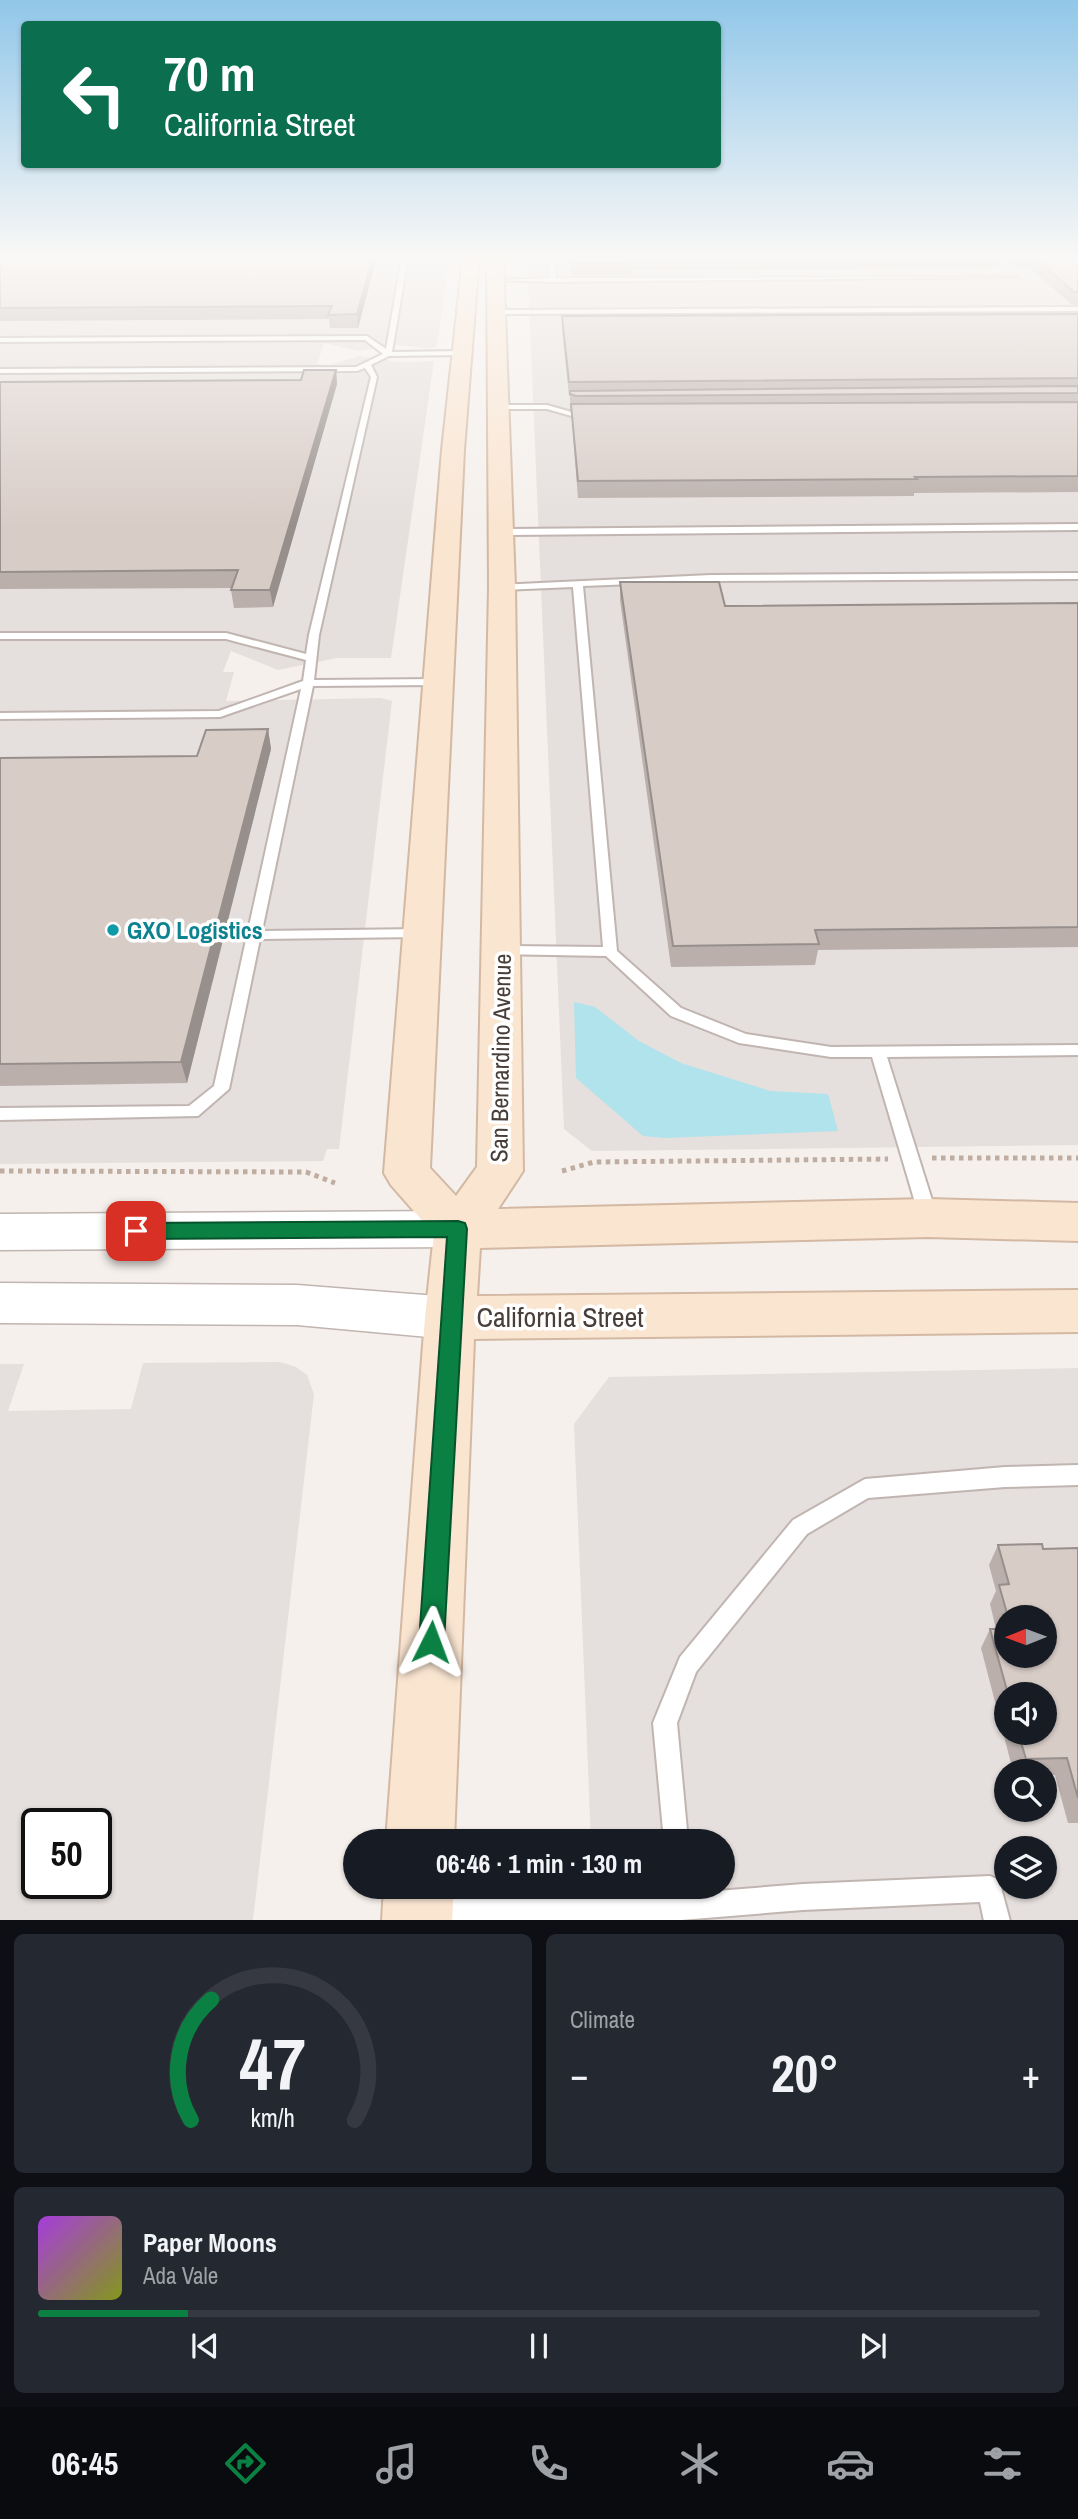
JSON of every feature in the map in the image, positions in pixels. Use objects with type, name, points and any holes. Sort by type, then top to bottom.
[{"type":"main road","points":[[422,1829],[450,1318],[458,1229],[407,1173],[463,347]]},
{"type":"main road","name":"San Bernardino Avenue","points":[[458,1229],[500,1171],[502,532],[498,347]]},
{"type":"main road","points":[[458,1229],[928,1218],[1078,1222]]},
{"type":"main road","name":"California Street","points":[[450,1318],[1078,1311]]},
{"type":"street","points":[[0,1232],[458,1229]]},
{"type":"street","name":"California Street","points":[[0,1303],[297,1305],[450,1318]]},
{"type":"lane","points":[[378,347],[388,354]]},
{"type":"lane","points":[[388,354],[389,347]]},
{"type":"lane","points":[[0,371],[357,369],[388,354],[462,354]]},
{"type":"lane","points":[[0,1114],[192,1112],[220,1089],[308,683],[310,658],[374,377],[367,364]]},
{"type":"lane","points":[[547,407],[567,401]]},
{"type":"lane","points":[[500,407],[547,407],[575,415],[603,414]]},
{"type":"lane","points":[[502,532],[1078,527]]},
{"type":"lane","points":[[502,587],[578,586],[711,578],[1078,576]]},
{"type":"lane","points":[[578,586],[610,952]]},
{"type":"lane","points":[[0,636],[226,636],[310,658]]},
{"type":"lane","points":[[0,716],[220,714],[308,683],[439,682]]},
{"type":"lane","points":[[255,935],[422,933]]},
{"type":"lane","points":[[502,951],[610,952],[676,1012],[744,1039],[831,1052],[1078,1050]]},
{"type":"lane","points":[[878,1052],[928,1218]]},
{"type":"lane","points":[[675,1829],[665,1723],[688,1665],[800,1527],[865,1489],[1005,1477],[1078,1475]]},
{"type":"lane","points":[[735,1897],[803,1897],[990,1889],[998,1920]]},
{"type":"lane","points":[[418,1906],[622,1899]]},
{"type":"path","points":[[562,1171],[594,1161],[1078,1158]]},
{"type":"path","points":[[0,1171],[306,1172],[335,1183]]},
{"type":"shaded area","points":[[0,347],[323,347],[317,364],[329,365],[360,356],[398,362],[434,361],[391,658],[337,658],[278,670],[231,651],[223,672],[234,672],[226,701],[381,698],[392,701],[339,1149],[327,1149],[323,1161],[0,1164]]},
{"type":"shaded area","points":[[339,347],[388,347],[358,351]]},
{"type":"shaded area","points":[[531,347],[1078,347],[1078,1145],[592,1151],[564,1129]]},
{"type":"shaded area","points":[[280,1362],[296,1367],[307,1375],[314,1394],[253,1920],[0,1920],[0,1364],[24,1364],[8,1411],[131,1409],[143,1363]]},
{"type":"shaded area","points":[[1078,1368],[1078,1920],[594,1920],[593,1899],[735,1899],[735,1829],[591,1829],[574,1424],[609,1377]]},
{"type":"water","points":[[574,1002],[595,1007],[639,1041],[681,1063],[770,1091],[828,1094],[838,1131],[665,1138],[643,1136],[576,1078]]},
{"type":"building","points":[[565,347],[1078,347],[1078,378],[569,382]]},
{"type":"building","points":[[304,370],[336,370],[270,590],[231,590],[238,570],[0,572],[0,382],[301,380]]},
{"type":"building","points":[[1078,386],[1078,393],[570,394],[570,391]]},
{"type":"building","points":[[1078,402],[1078,476],[578,481],[571,404]]},
{"type":"building","points":[[620,582],[719,582],[725,606],[1078,603],[1078,927],[815,930],[819,944],[673,946]]},
{"type":"building","name":"GXO Logistics","points":[[268,729],[181,1062],[0,1064],[0,758],[197,756],[206,730]]},
{"type":"building","points":[[1042,1544],[1043,1549],[1078,1548],[1078,1798],[1067,1758],[1026,1759],[1022,1745],[1057,1745],[1057,1682],[1005,1682],[1001,1668],[1057,1668],[1057,1605],[1005,1605],[999,1585],[1009,1584],[998,1545]]},
{"type":"place","name":"GXO Logistics","points":[[113,930]]},
{"type":"route","points":[[136,1231],[458,1229],[450,1318],[431,1642]]}]
